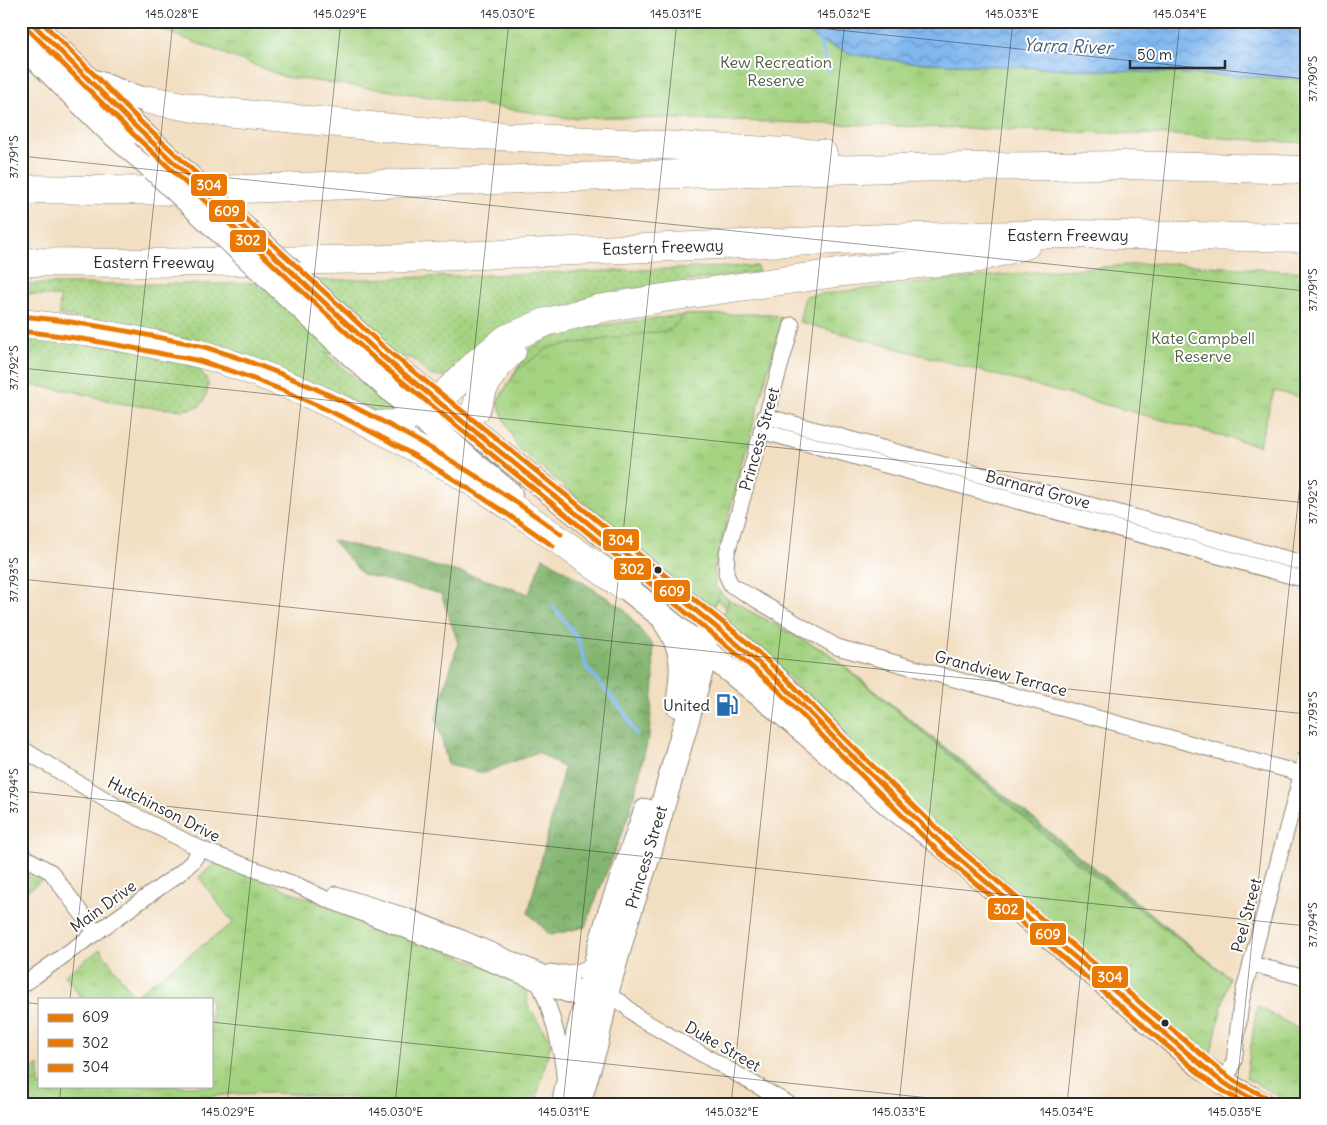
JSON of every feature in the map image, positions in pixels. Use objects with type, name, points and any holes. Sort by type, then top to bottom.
[{"type":"highway","points":[[144,123],[213,111],[444,132],[816,153],[896,168]]},
{"type":"highway","points":[[21,189],[188,191],[896,168],[1123,166],[1306,170]]},
{"type":"highway","points":[[375,425],[394,424],[404,421],[506,339],[546,322],[598,309],[782,280],[978,258],[1071,234]]},
{"type":"highway","name":"Eastern Freeway","points":[[21,262],[142,263],[384,259],[911,237],[1071,234],[1306,238]]},
{"type":"highway","points":[[476,420],[482,392],[494,369],[522,342],[541,330],[573,315]]},
{"type":"highway","points":[[21,324],[131,339],[209,356],[293,386],[375,425],[423,452],[490,493],[622,585]]},
{"type":"main road","points":[[30,21],[90,81],[129,95],[144,123],[382,356],[432,400],[470,461],[778,709],[892,807],[945,847],[1199,1064],[1228,1091],[1262,1104]]},
{"type":"main road","points":[[26,48],[110,131],[154,169],[351,354],[432,400],[476,420],[781,683],[945,847]]},
{"type":"main road","points":[[144,123],[140,143],[154,169]]},
{"type":"main road","name":"Princess Street","points":[[568,1102],[596,999],[627,919],[650,850],[703,663],[705,650],[702,627],[696,611]]},
{"type":"main road","name":"Princess Street","points":[[596,999],[595,965],[610,913],[662,764],[678,706],[683,670],[681,656],[674,636],[660,615]]},
{"type":"street","name":"Princess Street","points":[[727,553],[792,326]]},
{"type":"street","name":"Barnard Grove","points":[[765,416],[1306,564]]},
{"type":"street","name":"Barnard Grove","points":[[761,431],[1306,580]]},
{"type":"street","name":"Grandview Terrace","points":[[727,553],[726,574],[732,585],[837,647],[1304,774]]},
{"type":"street","name":"Hutchinson Drive","points":[[21,748],[116,806],[201,849],[299,886],[338,904],[539,984],[596,999]]},
{"type":"street","name":"Peel Street","points":[[1228,1091],[1231,1068],[1234,1061],[1241,1003],[1304,774],[1306,757]]},
{"type":"street","name":"Main Drive","points":[[21,986],[180,873],[192,862],[201,849]]},
{"type":"street","points":[[21,855],[51,872],[96,932]]},
{"type":"street","name":"Hutchinson Drive","points":[[299,886],[333,893],[406,916],[535,969],[596,999]]},
{"type":"street","points":[[1251,964],[1306,978]]},
{"type":"street","name":"Hutchinson Drive","points":[[535,969],[560,974],[586,970],[595,965]]},
{"type":"street","points":[[539,984],[544,991],[548,1004],[563,1065],[568,1102]]},
{"type":"street","name":"Duke Street","points":[[596,999],[621,1002],[639,1018],[789,1104]]},
{"type":"green space","name":"Kew Recreation Reserve","points":[[139,21],[792,21],[821,42],[855,55],[906,62],[1306,79],[1306,143],[1170,135],[615,117],[567,118],[385,90],[285,77]]},
{"type":"green space","name":"Kate Campbell Reserve","points":[[1162,263],[1306,272],[1306,398],[1274,391],[1259,446],[799,322],[805,296],[984,276]]},
{"type":"green space","points":[[757,266],[759,272],[622,290],[575,302],[448,376],[431,376],[412,358],[325,353],[392,409],[391,415],[382,414],[243,357],[143,327],[59,315],[60,297],[21,293],[21,284],[216,284]]},
{"type":"green space","points":[[770,314],[782,318],[714,568],[715,587],[729,600],[726,608],[717,600],[706,583],[517,447],[497,402],[530,348],[569,329],[684,315]]},
{"type":"green space","points":[[770,314],[782,318],[714,568],[715,586],[720,592],[712,610],[517,447],[497,402],[518,369],[550,347],[671,330],[684,315]]},
{"type":"green space","points":[[21,333],[134,349],[198,367],[206,378],[208,384],[207,392],[200,406],[183,410],[113,402],[73,391],[21,384]]},
{"type":"green space","points":[[332,540],[478,577],[529,594],[543,557],[623,608],[653,646],[654,683],[649,735],[630,812],[585,927],[550,935],[528,913],[564,768],[538,752],[484,773],[448,765],[436,717],[458,643],[441,594],[362,574]]},
{"type":"green space","points":[[729,600],[828,653],[1229,977],[1220,1011]]},
{"type":"green space","points":[[729,600],[828,653],[1075,861],[1229,977],[1211,1053],[1196,1050],[868,765],[789,677],[722,618]]},
{"type":"green space","points":[[21,859],[48,876],[21,895]]},
{"type":"green space","points":[[216,862],[527,982],[527,1004],[551,1042],[535,1104],[455,1104],[439,1101],[438,1104],[386,1104],[355,1098],[273,1093],[193,1098],[177,1104],[21,1104],[21,1078],[38,1066],[38,1088],[212,1088],[212,998],[81,998],[65,975],[100,949],[134,996],[233,923],[199,877]]},
{"type":"green space","points":[[1257,1006],[1306,1033],[1306,1104],[1292,1104],[1246,1078]]},
{"type":"water","name":"Yarra River","points":[[792,21],[1306,21],[1306,79],[906,62],[855,55],[821,42]]},
{"type":"waterway","points":[[818,37],[829,71]]},
{"type":"waterway","points":[[553,606],[578,639],[586,667],[625,713],[636,734]]},
{"type":"transit line","name":"609","points":[[30,21],[138,129],[382,356],[737,644],[781,683],[945,847],[1217,1078],[1262,1104]]},
{"type":"transit line","name":"304","points":[[41,21],[143,124],[387,350],[742,638],[786,678],[842,736],[950,841],[1222,1072],[1236,1082],[1266,1097]]},
{"type":"transit line","name":"302","points":[[25,26],[133,134],[377,361],[732,650],[776,688],[940,853],[1212,1084],[1246,1104]]},
{"type":"transit line","name":"304","points":[[22,316],[59,320],[198,345],[256,364],[348,403],[392,426],[479,478],[561,534]]},
{"type":"transit line","name":"302","points":[[21,331],[128,347],[198,361],[296,396],[386,439],[429,464],[553,546]]},
{"type":"place","name":"United","points":[[727,705]]}]
